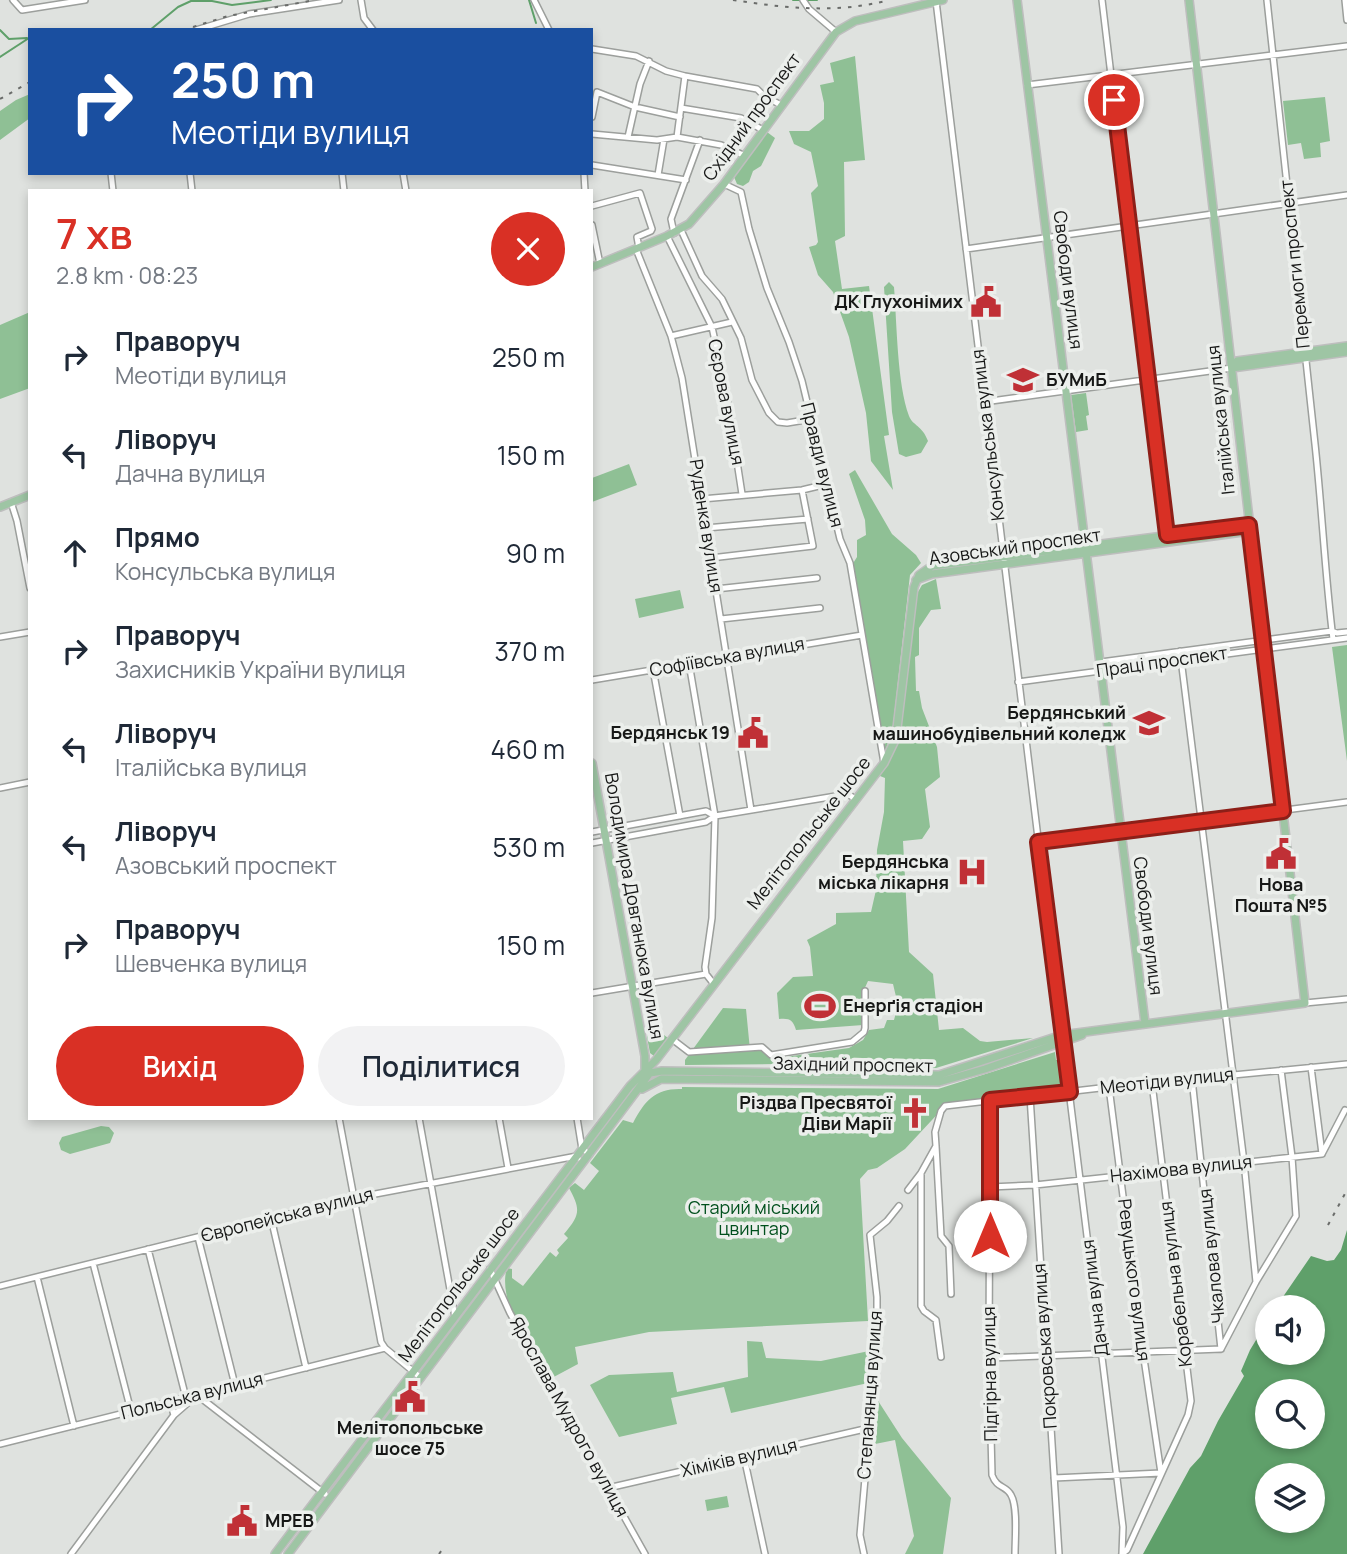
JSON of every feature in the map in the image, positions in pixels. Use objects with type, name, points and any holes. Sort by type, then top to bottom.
[{"type":"main road","name":"Східний проспект","points":[[596,266],[674,233],[702,212],[836,32],[855,21],[943,0]]},
{"type":"main road","name":"Свободи вулиця","points":[[1017,0],[1145,1023]]},
{"type":"main road","name":"Італійська вулиця","points":[[1189,0],[1305,1003]]},
{"type":"main road","points":[[1232,368],[1347,346]]},
{"type":"main road","points":[[1305,354],[1347,352]]},
{"type":"main road","points":[[0,506],[28,496]]},
{"type":"main road","name":"Азовський проспект","points":[[916,580],[932,574],[1003,561],[1250,528]]},
{"type":"main road","name":"Мелітопольське шосе","points":[[275,1554],[576,1156],[630,1086],[651,1068],[713,983],[890,754],[897,728],[916,580]]},
{"type":"main road","name":"Володимира Довганюка вулиця","points":[[593,769],[645,1056],[651,1068]]},
{"type":"main road","name":"Західний проспект","points":[[651,1068],[662,1071],[939,1075],[1104,1028],[1305,1003]]},
{"type":"main road","name":"Західний проспект","points":[[638,1091],[661,1079],[939,1083],[985,1069],[1063,1038]]},
{"type":"main road","points":[[630,1086],[645,1056]]},
{"type":"main road","points":[[638,1091],[651,1068]]},
{"type":"main road","name":"Мелітопольське шосе","points":[[288,1554],[638,1091]]},
{"type":"street","points":[[13,0],[22,10],[85,0]]},
{"type":"street","points":[[203,28],[249,14],[339,0]]},
{"type":"street","points":[[361,0],[364,18],[372,28]]},
{"type":"street","points":[[534,0],[548,28]]},
{"type":"street","points":[[803,0],[836,32]]},
{"type":"street","points":[[1102,0],[1167,538]]},
{"type":"street","name":"Перемоги проспект","points":[[1267,0],[1324,527],[1322,544],[1333,639]]},
{"type":"street","points":[[1345,0],[1347,20]]},
{"type":"street","name":"Консульська вулиця","points":[[936,1],[1063,1038]]},
{"type":"street","points":[[1027,85],[1347,46]]},
{"type":"street","points":[[593,49],[636,56],[666,71],[685,76],[757,89],[764,96],[781,104]]},
{"type":"street","points":[[628,137],[649,61]]},
{"type":"street","points":[[677,136],[685,76]]},
{"type":"street","points":[[593,112],[597,92],[635,107],[680,117]]},
{"type":"street","points":[[681,108],[741,118],[763,130]]},
{"type":"street","points":[[593,134],[664,139],[677,136],[721,145],[743,155]]},
{"type":"street","points":[[658,175],[664,139]]},
{"type":"street","points":[[700,140],[671,219],[674,233],[702,276],[722,299],[741,338],[752,380],[769,413],[778,422],[811,419]]},
{"type":"street","points":[[593,165],[686,180]]},
{"type":"street","name":"Правди вулиця","points":[[724,184],[741,192],[749,229],[778,318],[794,355],[840,539],[850,566],[884,762]]},
{"type":"street","points":[[593,205],[640,193],[652,229],[637,237],[637,249]]},
{"type":"street","points":[[966,249],[1347,195]]},
{"type":"street","name":"Сєрова вулиця","points":[[674,233],[712,327],[727,397],[742,494]]},
{"type":"street","points":[[593,235],[596,266]]},
{"type":"street","name":"Руденка вулиця","points":[[637,249],[671,336],[682,379],[751,810]]},
{"type":"street","points":[[671,336],[732,322]]},
{"type":"street","points":[[984,402],[1232,368]]},
{"type":"street","points":[[702,499],[802,490],[827,484]]},
{"type":"street","points":[[711,558],[813,546],[802,490]]},
{"type":"street","points":[[11,502],[28,578]]},
{"type":"street","points":[[706,528],[808,519]]},
{"type":"street","points":[[716,589],[817,578]]},
{"type":"street","points":[[721,619],[820,608]]},
{"type":"street","name":"Праці проспект","points":[[1018,682],[1180,651],[1332,631],[1347,632]]},
{"type":"street","points":[[0,637],[28,632]]},
{"type":"street","name":"Софіївська вулиця","points":[[593,680],[862,635]]},
{"type":"street","name":"Праці проспект","points":[[1101,666],[1181,660],[1347,638]]},
{"type":"street","points":[[1180,651],[1244,1162],[1256,1282]]},
{"type":"street","points":[[689,663],[715,816],[712,918],[705,967],[706,974],[713,983]]},
{"type":"street","points":[[653,669],[680,816]]},
{"type":"street","points":[[0,788],[28,782]]},
{"type":"street","points":[[593,843],[706,822],[715,816],[848,794],[855,799]]},
{"type":"street","points":[[1038,842],[1347,802]]},
{"type":"street","points":[[593,832],[706,811],[715,816]]},
{"type":"street","points":[[593,993],[706,974]]},
{"type":"street","points":[[672,1039],[690,1052],[762,1046],[771,1055],[852,1042],[864,1032],[865,991]]},
{"type":"street","name":"Західний проспект","points":[[1305,1003],[1347,999]]},
{"type":"street","name":"Дачна вулиця","points":[[1063,1038],[1123,1527],[1122,1554]]},
{"type":"street","name":"Меотіди вулиця","points":[[936,1146],[935,1132],[945,1106],[1347,1064]]},
{"type":"street","points":[[1311,1067],[1322,1154]]},
{"type":"street","points":[[989,1358],[1221,1349],[1256,1282],[1296,1216],[1281,1070]]},
{"type":"street","name":"Чкалова вулиця","points":[[1192,1079],[1221,1349]]},
{"type":"street","name":"Корабельна вулиця","points":[[1152,1083],[1191,1401],[1188,1415],[1161,1474]]},
{"type":"street","name":"Ревуцького вулиця","points":[[1109,1087],[1161,1474]]},
{"type":"street","name":"Покровська вулиця","points":[[1030,1096],[1059,1554]]},
{"type":"street","name":"Підгірна вулиця","points":[[990,1100],[989,1358],[992,1475],[998,1486],[1012,1496],[1015,1554]]},
{"type":"street","points":[[1322,1154],[1345,1110]]},
{"type":"street","points":[[339,1120],[379,1335],[385,1348],[421,1378]]},
{"type":"street","points":[[419,1120],[455,1317]]},
{"type":"street","points":[[499,1120],[508,1168]]},
{"type":"street","points":[[577,1120],[582,1149],[590,1154]]},
{"type":"street","points":[[908,1190],[936,1146]]},
{"type":"street","points":[[936,1146],[941,1236],[949,1246],[951,1294]]},
{"type":"street","name":"Нахімова вулиця","points":[[990,1187],[1035,1185],[1322,1154]]},
{"type":"street","points":[[576,1156],[584,1162]]},
{"type":"street","name":"Європейська вулиця","points":[[0,1286],[354,1198],[576,1156]]},
{"type":"street","points":[[556,1160],[562,1164],[564,1173]]},
{"type":"street","points":[[921,1172],[921,1306],[936,1320],[941,1357]]},
{"type":"street","name":"Степанянця вулиця","points":[[864,1554],[860,1535],[877,1343],[877,1297],[870,1235],[887,1222],[899,1206]]},
{"type":"street","points":[[271,1218],[306,1367]]},
{"type":"street","points":[[198,1237],[235,1385]]},
{"type":"street","points":[[148,1249],[186,1398]]},
{"type":"street","points":[[93,1263],[131,1412]]},
{"type":"street","name":"Ярослава Мудрого вулиця","points":[[490,1269],[510,1313],[645,1554]]},
{"type":"street","points":[[37,1277],[74,1426]]},
{"type":"street","name":"Польська вулиця","points":[[0,1444],[385,1348]]},
{"type":"street","points":[[71,1554],[174,1415],[197,1395],[330,1499]]},
{"type":"street","points":[[170,1402],[174,1415]]},
{"type":"street","name":"Хіміків вулиця","points":[[608,1488],[869,1428]]},
{"type":"street","points":[[744,1457],[765,1554]]},
{"type":"street","points":[[1054,1478],[1161,1474],[1127,1550],[1122,1554]]},
{"type":"green space","points":[[855,56],[865,160],[844,162],[845,236],[835,241],[842,289],[869,286],[889,435],[884,436],[893,490],[871,461],[866,413],[849,337],[833,292],[818,275],[809,247],[818,242],[811,193],[818,186],[811,152],[794,144],[789,131],[809,131],[824,119],[820,85],[834,82],[830,63]]},
{"type":"green space","points":[[28,95],[28,119],[0,140],[0,111]]},
{"type":"green space","points":[[1325,97],[1330,141],[1320,143],[1321,157],[1304,159],[1301,143],[1288,145],[1283,101]]},
{"type":"green space","points":[[767,132],[775,138],[761,166],[753,171],[749,182],[743,186],[737,184],[734,177]]},
{"type":"green space","points":[[889,282],[894,287],[905,402],[909,416],[928,441],[921,453],[906,457],[899,454],[892,412],[884,287]]},
{"type":"green space","points":[[28,313],[28,389],[0,399],[0,325]]},
{"type":"green space","points":[[1086,393],[1088,430],[1076,432],[1071,395]]},
{"type":"green space","points":[[629,464],[637,485],[593,502],[593,478]]},
{"type":"green space","points":[[855,470],[892,534],[916,555],[921,563],[910,575],[893,725],[885,753],[852,565],[857,557],[857,540],[866,535],[865,520],[849,474]]},
{"type":"green space","points":[[936,579],[941,609],[931,610],[919,628],[919,655],[915,657],[916,691],[919,691],[922,708],[937,747],[940,777],[925,789],[930,827],[922,839],[903,841],[909,952],[933,974],[939,1030],[963,1028],[980,1041],[987,1042],[1033,1038],[936,1068],[685,1065],[685,1060],[723,1008],[746,1009],[750,1050],[762,1049],[769,1057],[778,1058],[849,1048],[863,1040],[869,1030],[884,1028],[887,1020],[894,1020],[898,1005],[893,984],[868,981],[863,992],[863,1025],[796,1030],[790,1020],[779,1019],[777,993],[793,977],[813,976],[807,940],[836,924],[836,913],[871,912],[876,890],[877,850],[884,812],[885,778],[880,776],[870,785],[891,758],[898,740],[915,597],[922,585]]},
{"type":"green space","points":[[680,590],[684,608],[639,618],[635,599]]},
{"type":"green space","points":[[1347,645],[1347,761],[1332,647]]},
{"type":"green space","points":[[652,1031],[661,1038],[664,1035],[668,1038],[654,1056],[650,1053],[647,1037]]},
{"type":"green space","points":[[1052,1040],[1053,1043],[939,1080],[777,1076],[664,1077],[777,1074],[939,1078]]},
{"type":"green space","name":"Старий міський цвинтар","points":[[1055,1052],[1056,1060],[1063,1060],[1066,1090],[945,1106],[905,1149],[877,1168],[868,1170],[860,1179],[868,1321],[649,1332],[575,1347],[578,1364],[550,1379],[509,1306],[505,1282],[507,1268],[512,1269],[512,1278],[523,1286],[550,1252],[556,1257],[559,1253],[557,1250],[568,1238],[564,1234],[577,1212],[576,1202],[569,1188],[575,1183],[584,1190],[599,1171],[590,1163],[623,1120],[633,1123],[647,1102],[658,1093],[682,1087],[938,1089]]},
{"type":"green space","points":[[101,1126],[109,1127],[114,1133],[110,1143],[70,1154],[61,1150],[59,1143],[62,1137]]},
{"type":"green space","points":[[577,1161],[579,1162],[498,1268],[497,1266]]},
{"type":"green space","points":[[487,1278],[491,1280],[419,1372],[418,1371]]},
{"type":"green space","points":[[747,1341],[762,1342],[766,1358],[821,1361],[869,1351],[868,1383],[731,1413],[724,1387],[671,1398],[677,1424],[619,1437],[590,1385],[609,1375],[673,1372],[677,1392],[748,1377]]},
{"type":"green space","points":[[411,1381],[414,1381],[327,1495],[326,1492]]},
{"type":"green space","points":[[873,1393],[902,1438],[951,1498],[943,1554],[905,1554],[914,1536],[895,1440],[870,1445]]},
{"type":"green space","points":[[727,1496],[729,1507],[707,1511],[705,1500]]},
{"type":"shaded area","points":[[1347,1230],[1347,1554],[1143,1554],[1244,1376],[1241,1371],[1255,1342],[1255,1365],[1325,1365],[1325,1295],[1284,1295],[1311,1256],[1327,1261],[1334,1260],[1341,1250]]},
{"type":"waterway","points":[[152,28],[178,7],[191,1],[232,5],[271,0]]},
{"type":"waterway","points":[[529,0],[536,23]]},
{"type":"waterway","points":[[793,0],[817,0]]},
{"type":"waterway","points":[[0,30],[9,39],[27,38]]},
{"type":"waterway","points":[[0,57],[28,39]]},
{"type":"railway","points":[[189,28],[228,16],[315,0]]},
{"type":"railway","points":[[733,0],[791,7],[830,8],[889,0]]},
{"type":"railway","points":[[0,99],[28,83]]},
{"type":"railway","points":[[1328,1225],[1347,1190]]},
{"type":"railway","points":[[439,1554],[442,1550]]},
{"type":"place","name":"ДК Глухонімих","points":[[986,302]]},
{"type":"place","name":"БУМиБ","points":[[1023,380]]},
{"type":"place","name":"Бердянський машинобудівельний коледж","points":[[1149,723]]},
{"type":"place","name":"Бердянськ 19","points":[[753,733]]},
{"type":"place","name":"Нова Пошта №5","points":[[1281,854]]},
{"type":"place","name":"Бердянська міська лікарня","points":[[972,872]]},
{"type":"place","name":"Енерґія стадіон","points":[[820,1006]]},
{"type":"place","name":"Різдва Пресвятої Діви Марії","points":[[915,1113]]},
{"type":"place","name":"Мелітопольське шосе 75","points":[[410,1397]]},
{"type":"place","name":"МРЕВ","points":[[242,1521]]},
{"type":"route","points":[[990,1236],[990,1100],[1070,1092],[1038,842],[1283,811],[1249,525],[1167,535],[1114,100]]}]
